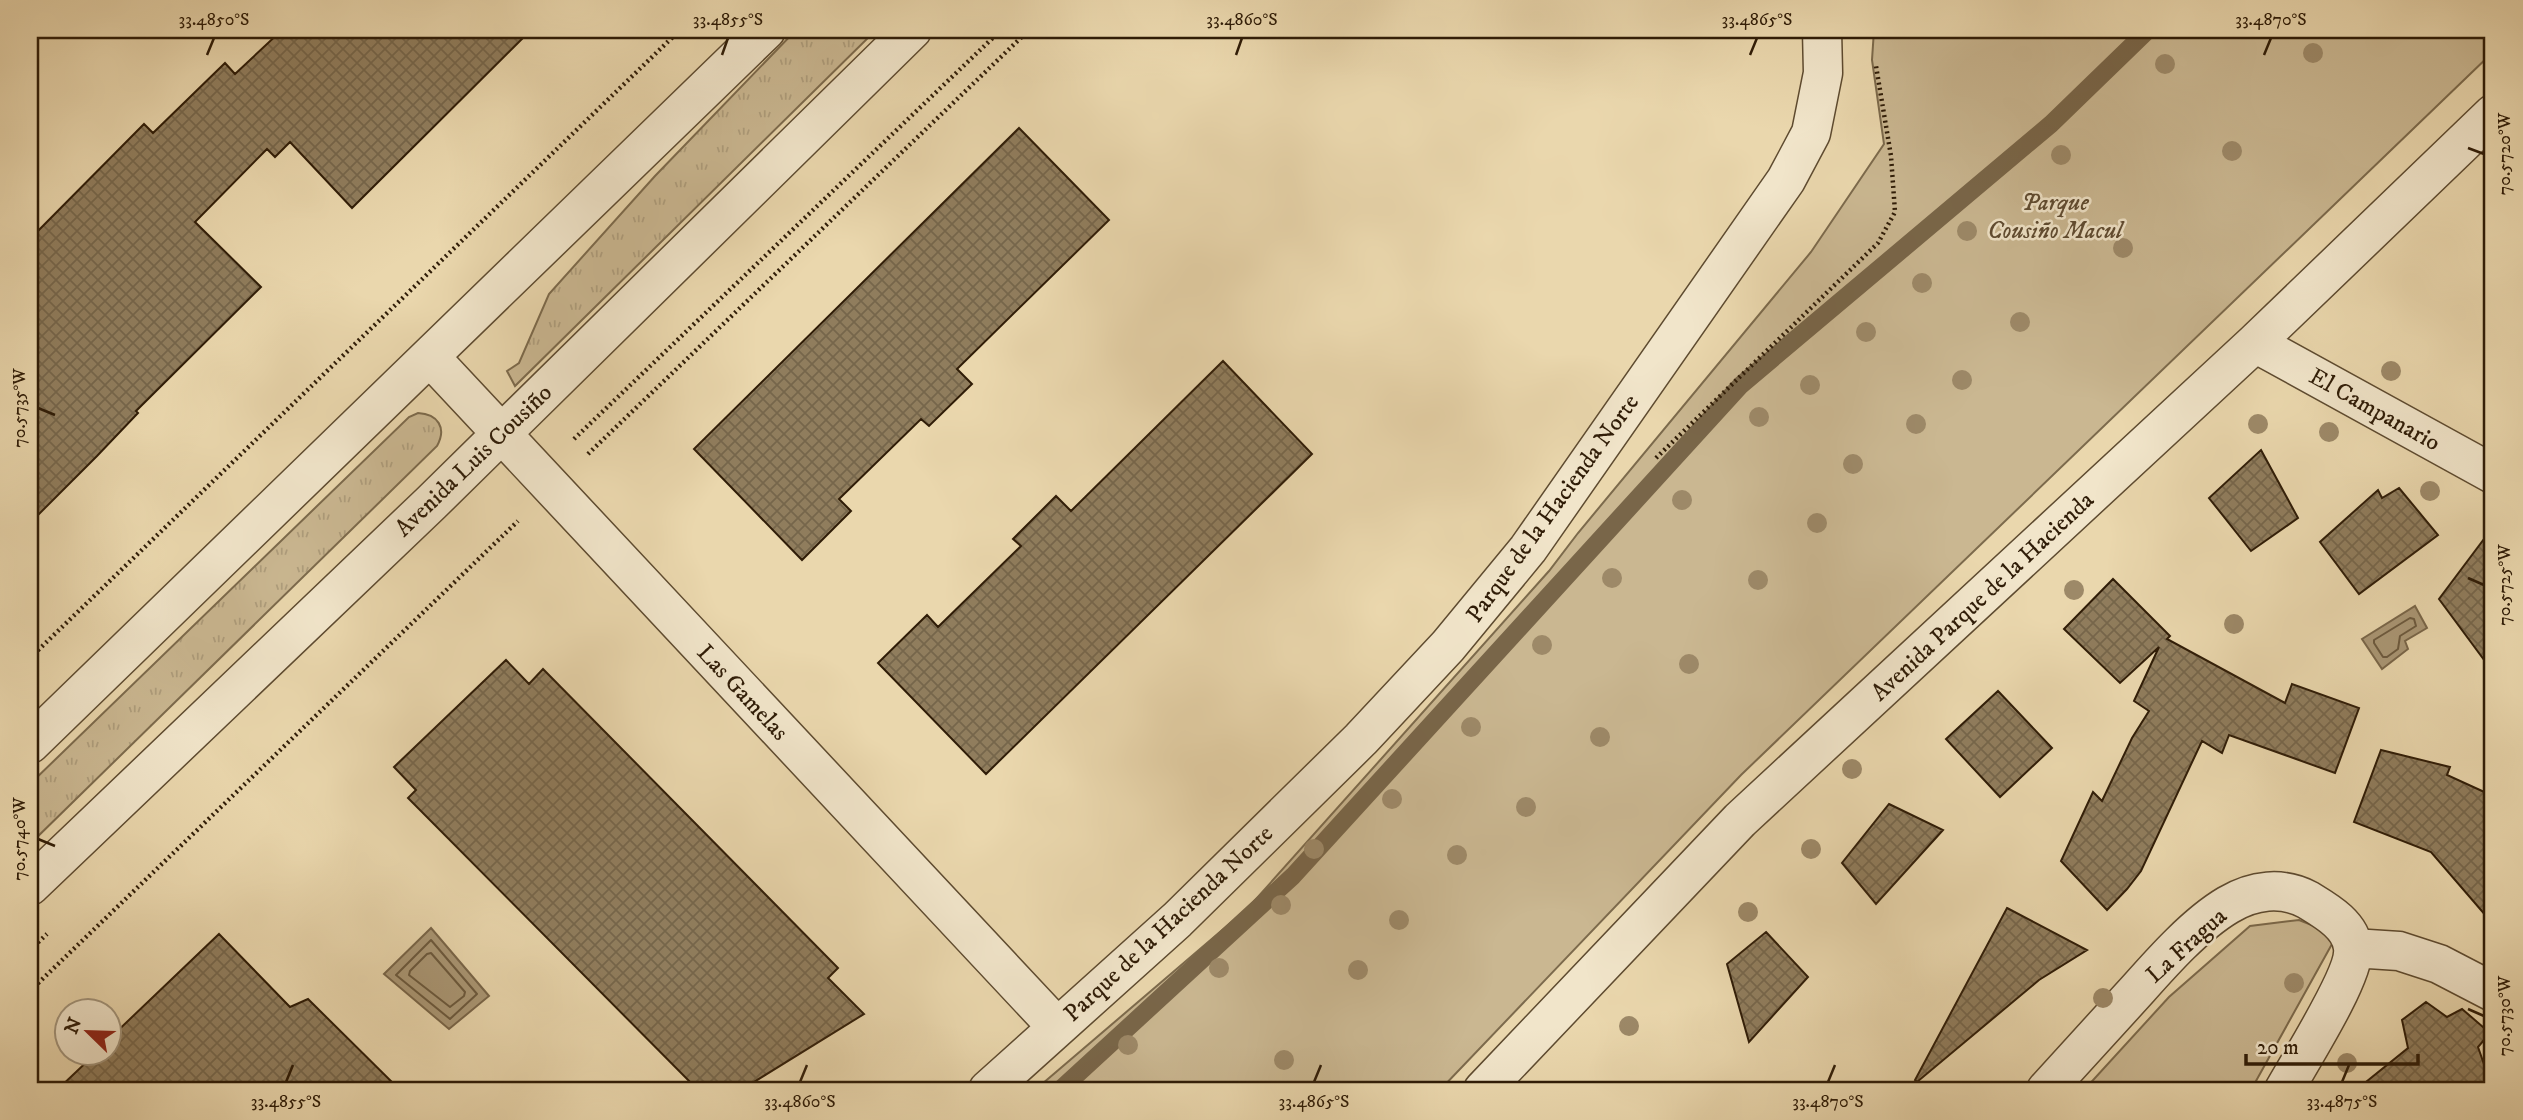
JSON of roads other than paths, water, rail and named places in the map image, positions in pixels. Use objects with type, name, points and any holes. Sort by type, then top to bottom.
[{"type":"street","points":[[30,744],[766,30]]},
{"type":"street","name":"Avenida Luis Cousiño","points":[[30,886],[501,434],[912,30]]},
{"type":"street","name":"Parque de la Hacienda Norte","points":[[988,1090],[1177,920],[1362,739],[1448,646],[1528,549],[1786,180],[1811,133],[1823,74],[1822,30]]},
{"type":"street","name":"Avenida Parque de la Hacienda","points":[[1483,1090],[1740,820],[2255,343],[2493,114]]},
{"type":"street","name":"El Campanario","points":[[2255,343],[2493,474]]},
{"type":"street","name":"Las Gamelas","points":[[430,357],[1057,1027]]},
{"type":"street","name":"La Fragua","points":[[2046,1090],[2174,950],[2227,906],[2248,895],[2273,890],[2297,894],[2323,909],[2348,930],[2353,948]]},
{"type":"street","points":[[2284,1090],[2352,967],[2353,948],[2399,951],[2439,964],[2493,992]]},
{"type":"water","points":[[2415,606],[2427,628],[2405,641],[2408,649],[2382,669],[2362,639]]},
{"type":"water","points":[[431,928],[489,996],[449,1029],[384,974]]},
{"type":"waterway","points":[[1060,1090],[1293,876],[1741,385],[2051,124],[2148,30]]},
{"type":"park label","name":"Parque Cousiño Macul","points":[[2055,216]]}]
